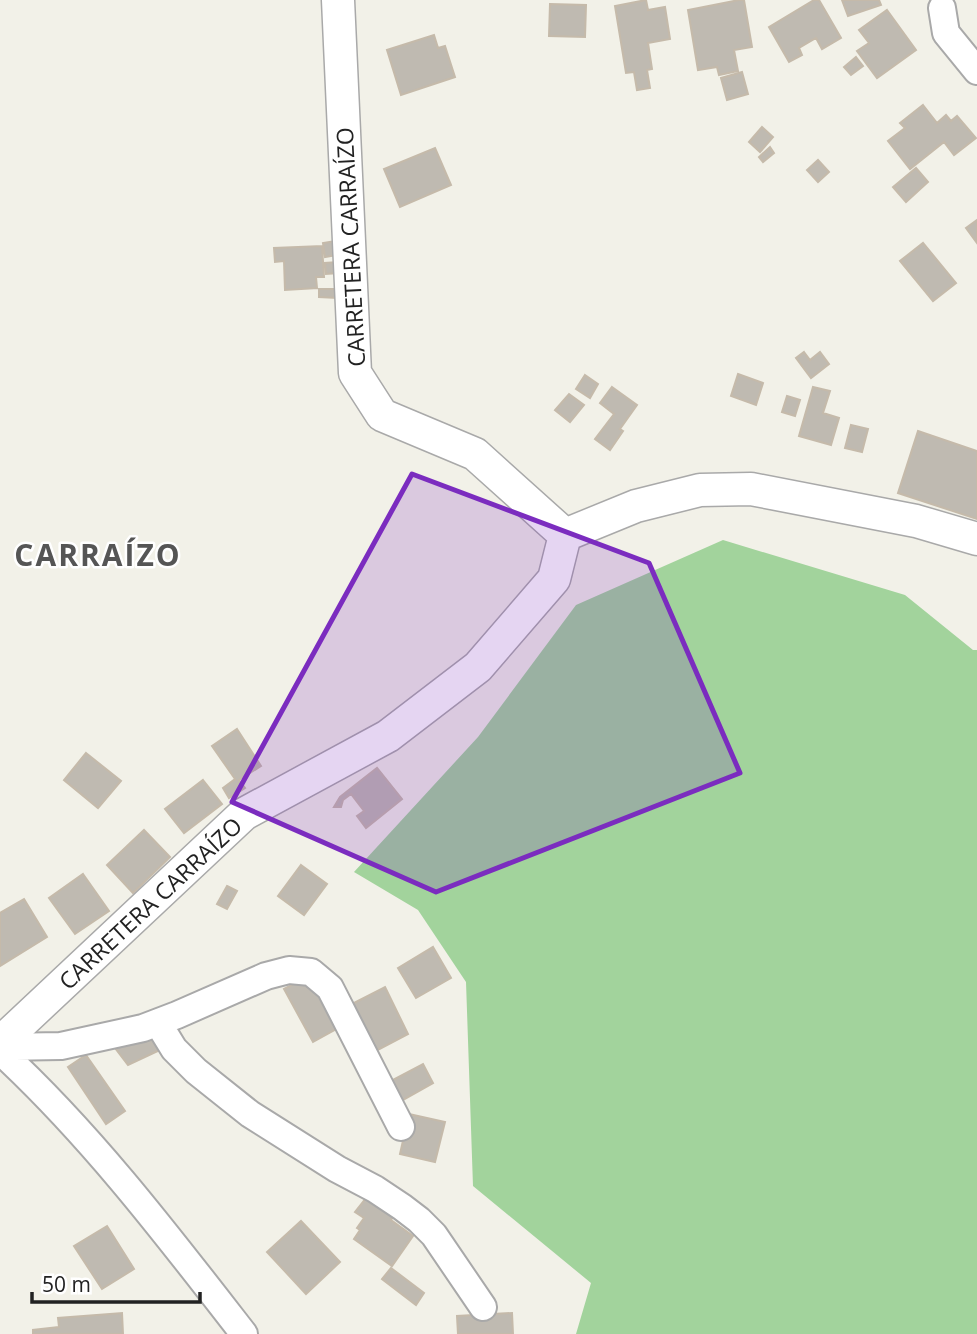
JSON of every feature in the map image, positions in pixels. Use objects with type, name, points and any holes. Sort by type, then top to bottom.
[{"type":"street","name":"CARRETERA CARRAÍZO","points":[[0,1047],[244,814],[388,736],[478,667],[554,579],[565,535],[475,454],[382,415],[355,373],[338,0]]},
{"type":"street","points":[[942,8],[946,33],[977,71]]},
{"type":"street","points":[[565,535],[636,506],[700,489],[751,489],[916,521],[977,538]]},
{"type":"street","points":[[0,1047],[61,1046],[143,1028],[266,976],[289,970],[311,972],[330,988],[401,1127]]},
{"type":"street","points":[[158,1023],[174,1049],[196,1071],[250,1114],[337,1169],[375,1189],[419,1220],[434,1235],[483,1307]]},
{"type":"street","points":[[0,1047],[90,1145],[244,1334]]},
{"type":"highlighted area","points":[[412,474],[649,563],[740,773],[436,892],[232,802]]},
{"type":"green space","points":[[723,540],[905,595],[973,650],[977,650],[977,1334],[576,1334],[591,1283],[473,1186],[466,982],[418,910],[354,872],[478,737],[576,605]]},
{"type":"building","points":[[646,0],[648,10],[665,7],[670,39],[648,43],[652,69],[647,70],[650,88],[637,90],[634,72],[626,73],[615,6]]},
{"type":"building","points":[[744,0],[752,47],[734,50],[738,71],[719,75],[717,67],[698,70],[688,10]]},
{"type":"building","points":[[814,0],[819,0],[841,38],[822,49],[816,38],[799,48],[802,55],[789,62],[769,27]]},
{"type":"building","points":[[842,0],[879,0],[881,5],[848,16]]},
{"type":"building","points":[[550,4],[586,5],[585,37],[549,36]]},
{"type":"building","points":[[887,10],[916,50],[877,78],[857,51],[869,43],[859,30]]},
{"type":"building","points":[[434,35],[438,48],[445,46],[455,77],[401,95],[387,50]]},
{"type":"building","points":[[856,57],[863,66],[851,75],[844,67]]},
{"type":"building","points":[[742,72],[748,94],[727,100],[721,78]]},
{"type":"building","points":[[923,105],[937,123],[946,115],[951,121],[957,116],[976,138],[954,155],[944,142],[910,169],[888,141],[905,128],[900,123]]},
{"type":"building","points":[[762,127],[773,137],[760,152],[749,142]]},
{"type":"building","points":[[770,147],[774,153],[763,162],[759,157]]},
{"type":"building","points":[[435,148],[451,185],[400,207],[384,169]]},
{"type":"building","points":[[818,160],[829,172],[818,182],[807,170]]},
{"type":"building","points":[[916,168],[928,182],[906,202],[893,187]]},
{"type":"building","points":[[977,220],[977,243],[966,228]]},
{"type":"building","points":[[336,241],[337,255],[325,257],[323,243]]},
{"type":"building","points":[[923,243],[956,283],[933,301],[900,261]]},
{"type":"building","points":[[322,246],[324,277],[316,277],[317,288],[285,290],[284,261],[275,262],[274,248]]},
{"type":"building","points":[[338,262],[339,273],[326,274],[325,263]]},
{"type":"building","points":[[319,289],[337,289],[337,298],[319,297]]},
{"type":"building","points":[[804,352],[810,360],[820,352],[829,364],[811,378],[796,358]]},
{"type":"building","points":[[738,374],[763,383],[756,405],[731,396]]},
{"type":"building","points":[[585,375],[598,384],[590,398],[576,389]]},
{"type":"building","points":[[612,387],[637,405],[620,429],[623,431],[610,450],[595,439],[614,414],[600,403]]},
{"type":"building","points":[[813,387],[830,391],[823,413],[839,418],[831,445],[799,436]]},
{"type":"building","points":[[569,394],[584,405],[570,422],[555,410]]},
{"type":"building","points":[[787,396],[800,400],[795,416],[782,412]]},
{"type":"building","points":[[851,425],[868,429],[862,452],[845,448]]},
{"type":"building","points":[[918,431],[977,451],[977,519],[898,493]]},
{"type":"building","points":[[237,729],[261,766],[239,780],[245,788],[229,798],[223,788],[235,779],[212,746]]},
{"type":"building","points":[[86,753],[121,781],[98,808],[64,780]]},
{"type":"building","points":[[377,768],[402,799],[366,828],[357,816],[364,811],[351,794],[343,800],[341,807],[334,807],[340,797]]},
{"type":"building","points":[[203,780],[222,804],[184,833],[165,809]]},
{"type":"building","points":[[144,830],[170,857],[133,893],[107,865]]},
{"type":"building","points":[[301,865],[327,884],[304,915],[278,896]]},
{"type":"building","points":[[83,874],[109,911],[75,934],[49,898]]},
{"type":"building","points":[[227,886],[237,891],[227,909],[217,904]]},
{"type":"building","points":[[24,899],[47,937],[0,966],[0,913]]},
{"type":"building","points":[[433,947],[451,978],[416,998],[398,968]]},
{"type":"building","points":[[309,976],[338,1028],[313,1042],[284,989]]},
{"type":"building","points":[[385,987],[408,1034],[376,1051],[352,1004]]},
{"type":"building","points":[[150,1029],[162,1049],[128,1065],[109,1040]]},
{"type":"building","points":[[86,1055],[125,1111],[106,1124],[68,1067]]},
{"type":"building","points":[[423,1064],[433,1083],[401,1101],[391,1081]]},
{"type":"building","points":[[409,1114],[445,1122],[435,1162],[400,1154]]},
{"type":"building","points":[[366,1198],[393,1217],[391,1220],[413,1236],[392,1266],[354,1239],[364,1218],[355,1212]]},
{"type":"building","points":[[301,1221],[340,1262],[306,1294],[267,1252]]},
{"type":"building","points":[[107,1226],[134,1269],[102,1289],[74,1246]]},
{"type":"building","points":[[391,1268],[424,1293],[416,1305],[382,1279]]},
{"type":"building","points":[[122,1313],[123,1334],[33,1334],[33,1330],[59,1327],[58,1318]]},
{"type":"building","points":[[512,1313],[513,1334],[458,1334],[457,1316]]},
{"type":"district","name":"CARRAÍZO","points":[[98,554]]}]
